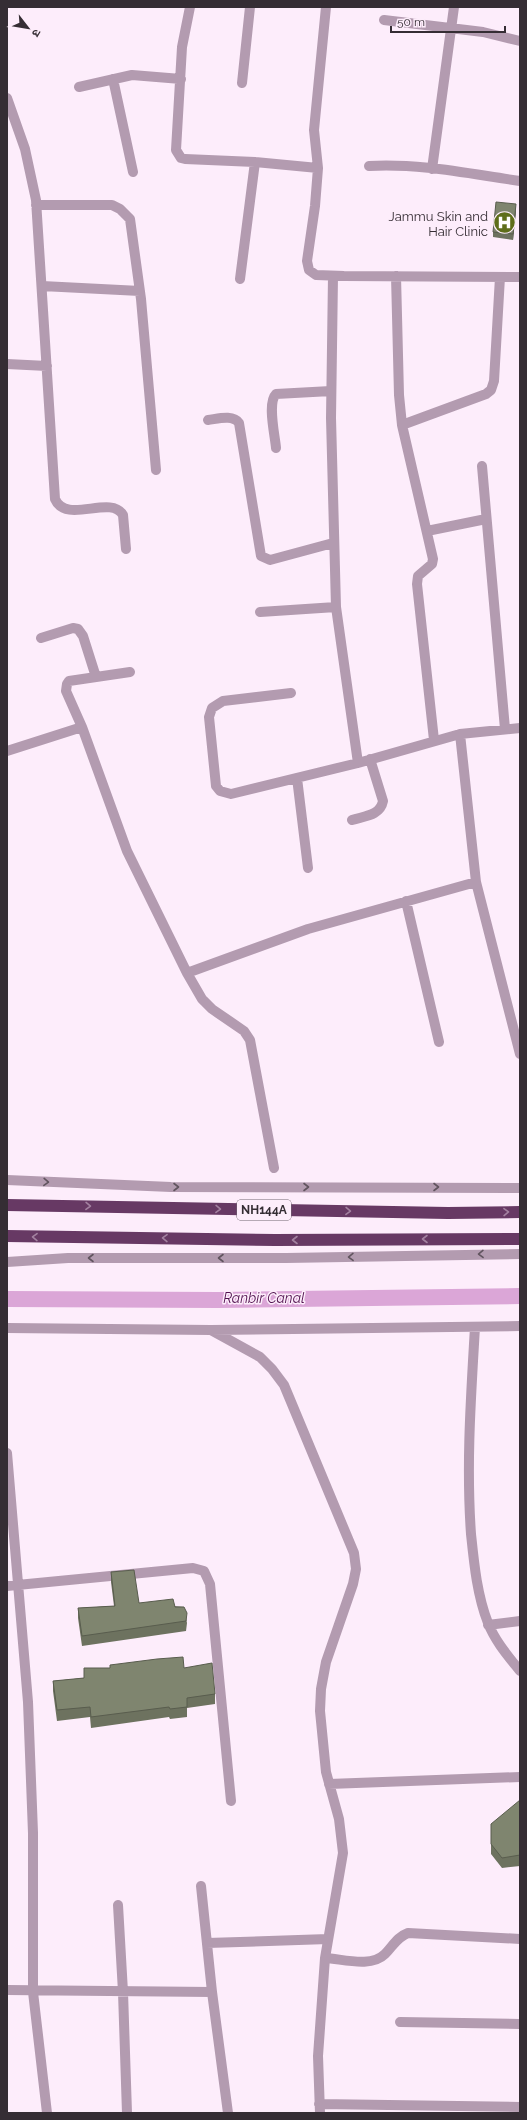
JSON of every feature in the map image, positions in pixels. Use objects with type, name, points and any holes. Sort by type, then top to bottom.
[{"type":"highway","name":"NH144A","points":[[7,1205],[440,1213],[520,1212]]},
{"type":"highway","name":"NH144A","points":[[7,1236],[275,1240],[520,1239]]},
{"type":"street","points":[[190,7],[182,47],[176,150],[178,154],[185,159],[255,162],[318,168]]},
{"type":"street","points":[[242,83],[250,7]]},
{"type":"street","points":[[326,7],[314,130],[318,168],[307,266],[311,273],[316,275],[333,276],[520,277]]},
{"type":"street","points":[[432,169],[454,7]]},
{"type":"street","points":[[384,20],[452,27],[483,32],[520,42]]},
{"type":"street","points":[[79,87],[113,79],[140,75],[180,79]]},
{"type":"street","points":[[113,79],[133,172]]},
{"type":"street","points":[[7,98],[30,168],[36,205],[48,366],[54,499],[57,505],[66,510],[113,508],[121,511],[123,515],[126,549]]},
{"type":"street","points":[[240,279],[255,162]]},
{"type":"street","points":[[368,166],[385,165],[432,169],[520,181]]},
{"type":"street","points":[[36,205],[112,205],[125,213],[132,225],[140,291],[156,470]]},
{"type":"street","points":[[333,276],[331,391],[333,543],[336,607],[358,763]]},
{"type":"street","points":[[396,276],[398,395],[402,425],[433,562],[418,576],[417,584],[434,740]]},
{"type":"street","points":[[402,425],[486,394],[491,390],[494,381],[500,276]]},
{"type":"street","points":[[42,286],[140,291]]},
{"type":"street","points":[[7,364],[48,366]]},
{"type":"street","points":[[276,448],[271,404],[274,396],[276,394],[331,391]]},
{"type":"street","points":[[208,420],[235,418],[239,423],[261,556],[270,560],[333,543]]},
{"type":"street","points":[[482,466],[505,728]]},
{"type":"street","points":[[427,531],[486,519]]},
{"type":"street","points":[[260,612],[336,607]]},
{"type":"street","points":[[41,638],[73,628],[78,629],[83,636],[96,677]]},
{"type":"street","points":[[130,672],[69,681],[66,691],[82,727],[127,851],[187,973],[202,999],[212,1009],[244,1031],[250,1040],[274,1168]]},
{"type":"street","points":[[291,693],[223,701],[212,708],[209,717],[216,786],[220,791],[231,794],[358,763],[434,740],[460,734],[505,728],[520,728]]},
{"type":"street","points":[[11,749],[82,727]]},
{"type":"street","points":[[460,734],[476,882],[520,1054]]},
{"type":"street","points":[[352,820],[375,813],[382,806],[383,801],[370,759]]},
{"type":"street","points":[[297,778],[308,868]]},
{"type":"street","points":[[187,973],[308,929],[476,882]]},
{"type":"street","points":[[406,901],[439,1042]]},
{"type":"street","points":[[7,1180],[171,1187],[520,1188]]},
{"type":"street","points":[[7,1262],[68,1258],[286,1258],[520,1254]]},
{"type":"street","points":[[7,1328],[211,1330],[520,1326]]},
{"type":"street","points":[[474,1327],[468,1468],[473,1560],[482,1608],[488,1625],[496,1641],[520,1671]]},
{"type":"street","points":[[211,1330],[260,1358],[272,1369],[284,1385],[354,1552],[356,1569],[353,1584],[326,1662],[321,1689],[320,1711],[326,1772],[339,1819],[343,1853],[325,1958],[318,2056],[319,2108],[520,2107]]},
{"type":"street","points":[[7,1453],[28,1717],[33,1833],[33,1992],[47,2113]]},
{"type":"street","points":[[7,1586],[193,1568],[204,1571],[210,1584],[231,1801]]},
{"type":"street","points":[[488,1625],[520,1621]]},
{"type":"street","points":[[330,1784],[520,1777]]},
{"type":"street","points":[[201,1886],[212,1992],[228,2113]]},
{"type":"street","points":[[118,1905],[123,1992],[127,2113]]},
{"type":"street","points":[[325,1958],[373,1962],[386,1953],[402,1935],[408,1933],[520,1939]]},
{"type":"street","points":[[207,1943],[328,1939]]},
{"type":"street","points":[[7,1990],[33,1992],[212,1992]]},
{"type":"street","points":[[400,2022],[520,2024]]},
{"type":"building","points":[[496,202],[516,204],[513,234],[493,232]]},
{"type":"building","points":[[134,1570],[139,1603],[173,1599],[175,1607],[184,1607],[187,1613],[186,1621],[82,1636],[78,1608],[115,1606],[111,1572]]},
{"type":"building","points":[[183,1657],[184,1668],[212,1663],[215,1694],[187,1698],[187,1707],[170,1709],[169,1707],[91,1717],[90,1707],[57,1710],[53,1681],[84,1678],[84,1668],[110,1668],[110,1665]]},
{"type":"building","points":[[520,1800],[520,1855],[502,1858],[491,1844],[491,1824]]},
{"type":"waterway","name":"Ranbir Canal","points":[[7,1299],[218,1300],[520,1296]]},
{"type":"place","name":"Jammu Skin and Hair Clinic","points":[[504,223]]}]
